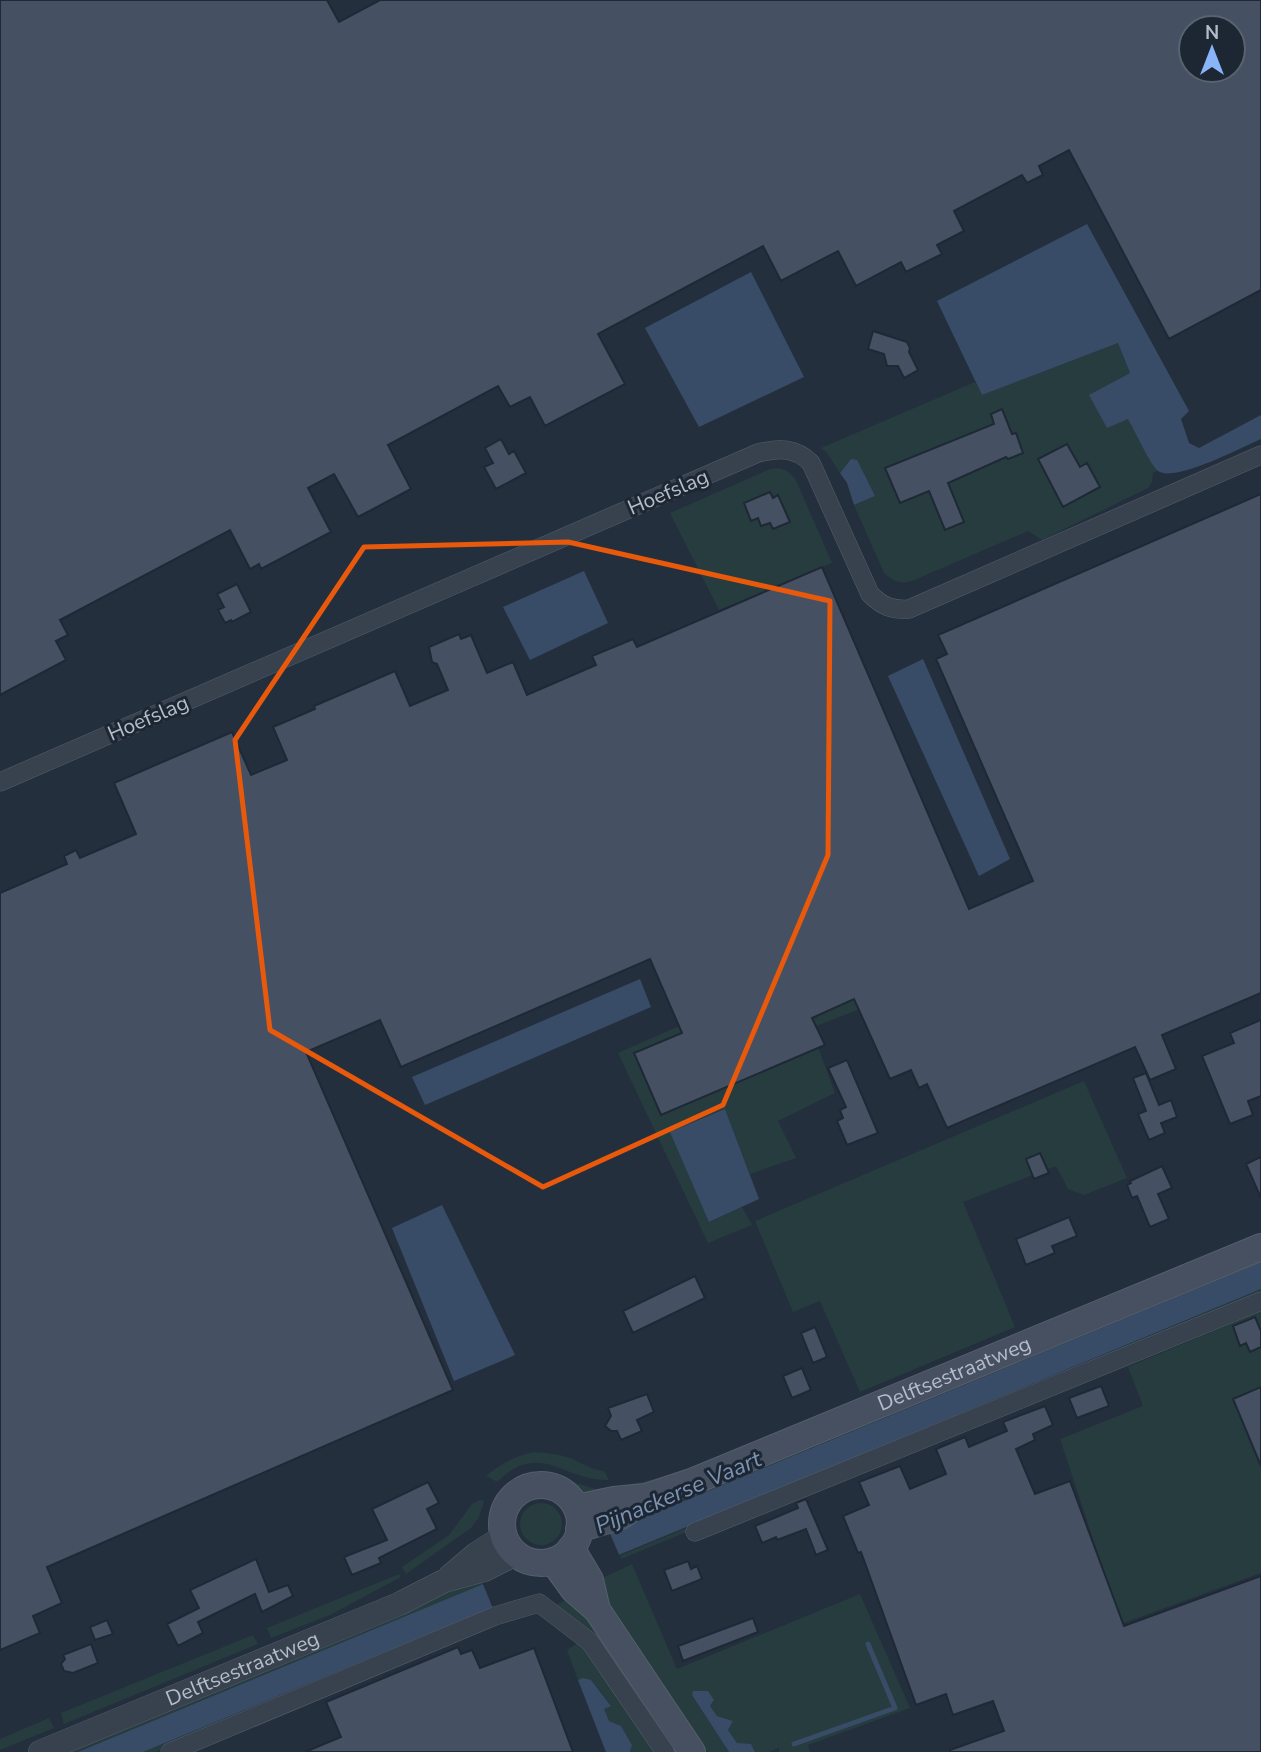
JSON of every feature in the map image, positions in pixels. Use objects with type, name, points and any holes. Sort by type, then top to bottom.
[{"type":"main road","name":"Delftsestraatweg","points":[[556,1549],[614,1500],[646,1497],[694,1481],[1261,1247]]},
{"type":"main road","points":[[556,1549],[574,1590],[597,1610],[692,1752]]},
{"type":"street","name":"Hoefslag","points":[[0,782],[758,453],[786,449],[802,454],[811,463],[870,594],[881,605],[893,610],[909,609],[1261,455]]},
{"type":"street","points":[[695,1532],[1261,1301]]},
{"type":"street","name":"Delftsestraatweg","points":[[40,1752],[399,1604],[444,1581],[476,1554],[556,1549]]},
{"type":"street","points":[[170,1752],[495,1616],[539,1603],[590,1642],[665,1752]]},
{"type":"highlighted area","points":[[568,542],[830,601],[828,855],[723,1105],[543,1187],[270,1030],[235,740],[364,547]]},
{"type":"green space","points":[[1118,343],[1130,373],[1090,395],[1128,418],[1157,471],[1153,473],[1148,488],[1042,540],[1028,531],[908,582],[897,582],[884,573],[854,505],[875,496],[851,459],[840,473],[821,448],[975,382],[982,395]]},
{"type":"green space","points":[[779,468],[795,478],[832,563],[719,610],[670,513],[770,469]]},
{"type":"green space","points":[[871,941],[894,996],[811,1028],[835,1093],[778,1121],[796,1158],[750,1174],[725,1109],[710,1222],[742,1207],[752,1225],[708,1243],[618,1053]]},
{"type":"green space","points":[[1084,1081],[1127,1178],[1084,1195],[1068,1189],[1056,1166],[963,1202],[1015,1327],[860,1392],[820,1301],[793,1312],[755,1221]]},
{"type":"green space","points":[[1261,1257],[1261,1262],[610,1532],[631,1517]]},
{"type":"green space","points":[[1261,1289],[1261,1294],[621,1559],[619,1556]]},
{"type":"green space","points":[[1261,1311],[1261,1573],[1121,1624],[1060,1439],[1143,1406],[1128,1367]]},
{"type":"green space","points":[[534,1452],[570,1458],[604,1471],[609,1480],[593,1479],[540,1463],[526,1464],[512,1470],[497,1482],[486,1476],[508,1461]]},
{"type":"green space","points":[[543,1472],[595,1489],[618,1487],[681,1473],[663,1482],[578,1496],[551,1481],[521,1483],[518,1477]]},
{"type":"green space","points":[[484,1501],[479,1517],[471,1528],[406,1574],[402,1567],[449,1535],[472,1504]]},
{"type":"green space","points":[[541,1503],[556,1509],[562,1524],[556,1539],[541,1545],[526,1539],[520,1524],[526,1509]]},
{"type":"green space","points":[[632,1564],[677,1669],[860,1594],[910,1708],[808,1745],[810,1752],[779,1752],[779,1748],[769,1752],[755,1752],[752,1746],[737,1743],[728,1730],[733,1721],[717,1716],[710,1706],[714,1701],[692,1695],[729,1752],[707,1752],[615,1616],[596,1581]]},
{"type":"green space","points":[[399,1574],[401,1577],[330,1615],[271,1638],[267,1628]]},
{"type":"green space","points":[[482,1576],[496,1612],[156,1752],[143,1752],[493,1607],[484,1585],[78,1752],[63,1752]]},
{"type":"green space","points":[[572,1597],[684,1752],[671,1752],[556,1605]]},
{"type":"green space","points":[[253,1635],[258,1644],[64,1724],[61,1713]]},
{"type":"green space","points":[[579,1642],[656,1752],[630,1752],[632,1745],[621,1726],[609,1721],[603,1708],[611,1705],[591,1680],[578,1680],[567,1650]]},
{"type":"green space","points":[[49,1718],[54,1728],[0,1750],[0,1739]]},
{"type":"water","points":[[1087,224],[1189,411],[1181,419],[1189,443],[1199,448],[1261,415],[1261,439],[1193,468],[1179,472],[1158,471],[1128,419],[1107,428],[1089,395],[1130,373],[1118,343],[982,395],[937,301]]},
{"type":"water","points":[[751,272],[804,377],[699,427],[645,328]]},
{"type":"water","points":[[851,459],[857,460],[875,496],[854,505],[847,483],[840,473]]},
{"type":"water","points":[[584,571],[608,623],[530,660],[503,607]]},
{"type":"water","points":[[923,659],[1010,859],[979,876],[888,676]]},
{"type":"water","points":[[640,979],[651,1007],[425,1105],[412,1077]]},
{"type":"water","points":[[725,1109],[759,1199],[709,1222],[670,1132]]},
{"type":"water","points":[[442,1205],[515,1355],[454,1381],[392,1228]]},
{"type":"water","points":[[1261,1262],[1261,1289],[143,1752],[78,1752]]},
{"type":"water","points":[[578,1680],[591,1680],[611,1706],[604,1709],[609,1721],[621,1726],[632,1745],[630,1752],[606,1752]]},
{"type":"water","points":[[693,1691],[708,1691],[714,1700],[710,1706],[717,1716],[733,1721],[728,1730],[737,1743],[751,1744],[755,1752],[729,1752],[692,1695]]},
{"type":"pier","points":[[608,1529],[621,1559],[494,1611],[482,1582]]},
{"type":"building","points":[[0,0],[327,0],[339,22],[380,0],[1261,0],[1261,290],[1169,339],[1069,150],[1039,166],[1043,175],[1027,183],[1022,175],[954,211],[964,231],[937,245],[942,254],[906,272],[901,262],[856,286],[838,251],[781,281],[763,246],[598,334],[625,384],[545,426],[530,397],[510,407],[498,386],[388,445],[411,489],[358,517],[334,474],[308,488],[331,532],[261,569],[259,564],[250,569],[230,530],[60,620],[68,635],[56,641],[66,660],[0,695]]},
{"type":"building","points":[[873,331],[907,342],[918,370],[904,378],[898,366],[887,366],[884,354],[868,349]]},
{"type":"building","points":[[1002,409],[1012,434],[1016,433],[1023,453],[1008,459],[1006,457],[948,483],[964,522],[945,530],[929,491],[900,503],[885,468],[994,424],[991,414]]},
{"type":"building","points":[[501,439],[509,454],[514,451],[526,473],[496,489],[484,467],[493,463],[485,448]]},
{"type":"building","points":[[1067,444],[1080,467],[1087,463],[1100,487],[1063,507],[1038,459]]},
{"type":"building","points":[[770,492],[773,498],[778,495],[790,522],[773,529],[770,523],[761,526],[758,518],[751,521],[744,503]]},
{"type":"building","points":[[1261,494],[1261,993],[1162,1035],[1176,1069],[1150,1080],[1135,1047],[947,1128],[927,1084],[919,1088],[911,1070],[890,1079],[854,999],[812,1018],[825,1045],[661,1115],[634,1053],[682,1033],[650,959],[401,1067],[380,1020],[306,1052],[453,1390],[47,1567],[62,1603],[33,1616],[40,1633],[0,1650],[0,893],[67,864],[64,856],[76,850],[80,858],[136,834],[114,783],[232,732],[251,775],[287,760],[273,727],[315,709],[314,706],[395,671],[410,706],[448,690],[437,664],[432,662],[429,647],[459,634],[461,639],[471,635],[487,673],[513,662],[527,695],[596,665],[592,656],[633,639],[637,647],[822,567],[969,909],[1033,881],[936,659],[947,654],[938,635]]},
{"type":"building","points":[[237,584],[251,612],[225,623],[218,610],[224,607],[217,594]]},
{"type":"building","points":[[1261,1020],[1261,1096],[1248,1101],[1253,1115],[1230,1124],[1202,1056],[1234,1043],[1230,1033]]},
{"type":"building","points":[[847,1060],[878,1133],[847,1145],[837,1121],[843,1118],[840,1110],[846,1107],[828,1068]]},
{"type":"building","points":[[1146,1073],[1159,1105],[1171,1100],[1177,1117],[1161,1123],[1165,1133],[1149,1140],[1138,1114],[1146,1111],[1133,1078]]},
{"type":"building","points":[[1040,1153],[1049,1173],[1034,1179],[1026,1159]]},
{"type":"building","points":[[1261,1157],[1261,1198],[1246,1164]]},
{"type":"building","points":[[1162,1166],[1172,1188],[1158,1194],[1169,1219],[1150,1227],[1137,1196],[1132,1198],[1127,1185]]},
{"type":"building","points":[[1069,1217],[1077,1236],[1052,1246],[1055,1253],[1026,1265],[1016,1239]]},
{"type":"building","points":[[695,1276],[705,1298],[633,1333],[623,1311]]},
{"type":"building","points":[[1255,1317],[1261,1331],[1261,1347],[1250,1352],[1246,1343],[1240,1346],[1233,1326]]},
{"type":"building","points":[[815,1327],[827,1357],[813,1363],[801,1333]]},
{"type":"building","points":[[802,1368],[811,1390],[792,1398],[783,1376]]},
{"type":"building","points":[[1101,1386],[1109,1406],[1077,1418],[1069,1398]]},
{"type":"building","points":[[1261,1387],[1261,1466],[1233,1399]]},
{"type":"building","points":[[647,1394],[654,1412],[637,1420],[642,1431],[621,1440],[617,1431],[611,1431],[605,1426],[611,1416],[608,1408]]},
{"type":"building","points":[[1045,1406],[1053,1425],[1033,1434],[1035,1440],[1016,1449],[1035,1494],[1070,1481],[1124,1626],[1261,1576],[1261,1752],[950,1752],[1004,1731],[993,1701],[953,1715],[946,1694],[916,1705],[861,1552],[858,1553],[843,1516],[869,1505],[859,1482],[900,1466],[910,1489],[946,1474],[936,1449],[965,1437],[969,1447],[1007,1431],[1003,1422]]},
{"type":"building","points":[[428,1482],[439,1503],[427,1509],[437,1529],[379,1558],[381,1563],[352,1575],[344,1557],[387,1540],[372,1509]]},
{"type":"building","points":[[806,1499],[828,1550],[816,1555],[806,1529],[762,1543],[755,1526],[798,1508],[796,1503]]},
{"type":"building","points":[[256,1559],[269,1592],[288,1585],[293,1596],[262,1612],[255,1594],[198,1622],[203,1633],[178,1646],[167,1624],[199,1608],[190,1590]]},
{"type":"building","points":[[688,1561],[691,1569],[697,1566],[702,1579],[672,1591],[664,1570]]},
{"type":"building","points":[[753,1618],[758,1632],[683,1661],[678,1646]]},
{"type":"building","points":[[107,1620],[113,1634],[95,1640],[90,1627]]},
{"type":"building","points":[[91,1644],[98,1663],[73,1673],[64,1671],[61,1664],[65,1659],[63,1655]]},
{"type":"building","points":[[458,1647],[461,1654],[472,1650],[480,1668],[534,1648],[573,1752],[305,1752],[341,1737],[326,1702]]},
{"type":"waterway","points":[[794,1744],[895,1708],[868,1644]]},
{"type":"water label","name":"Pijnackerse Vaart","points":[[678,1492]]}]
